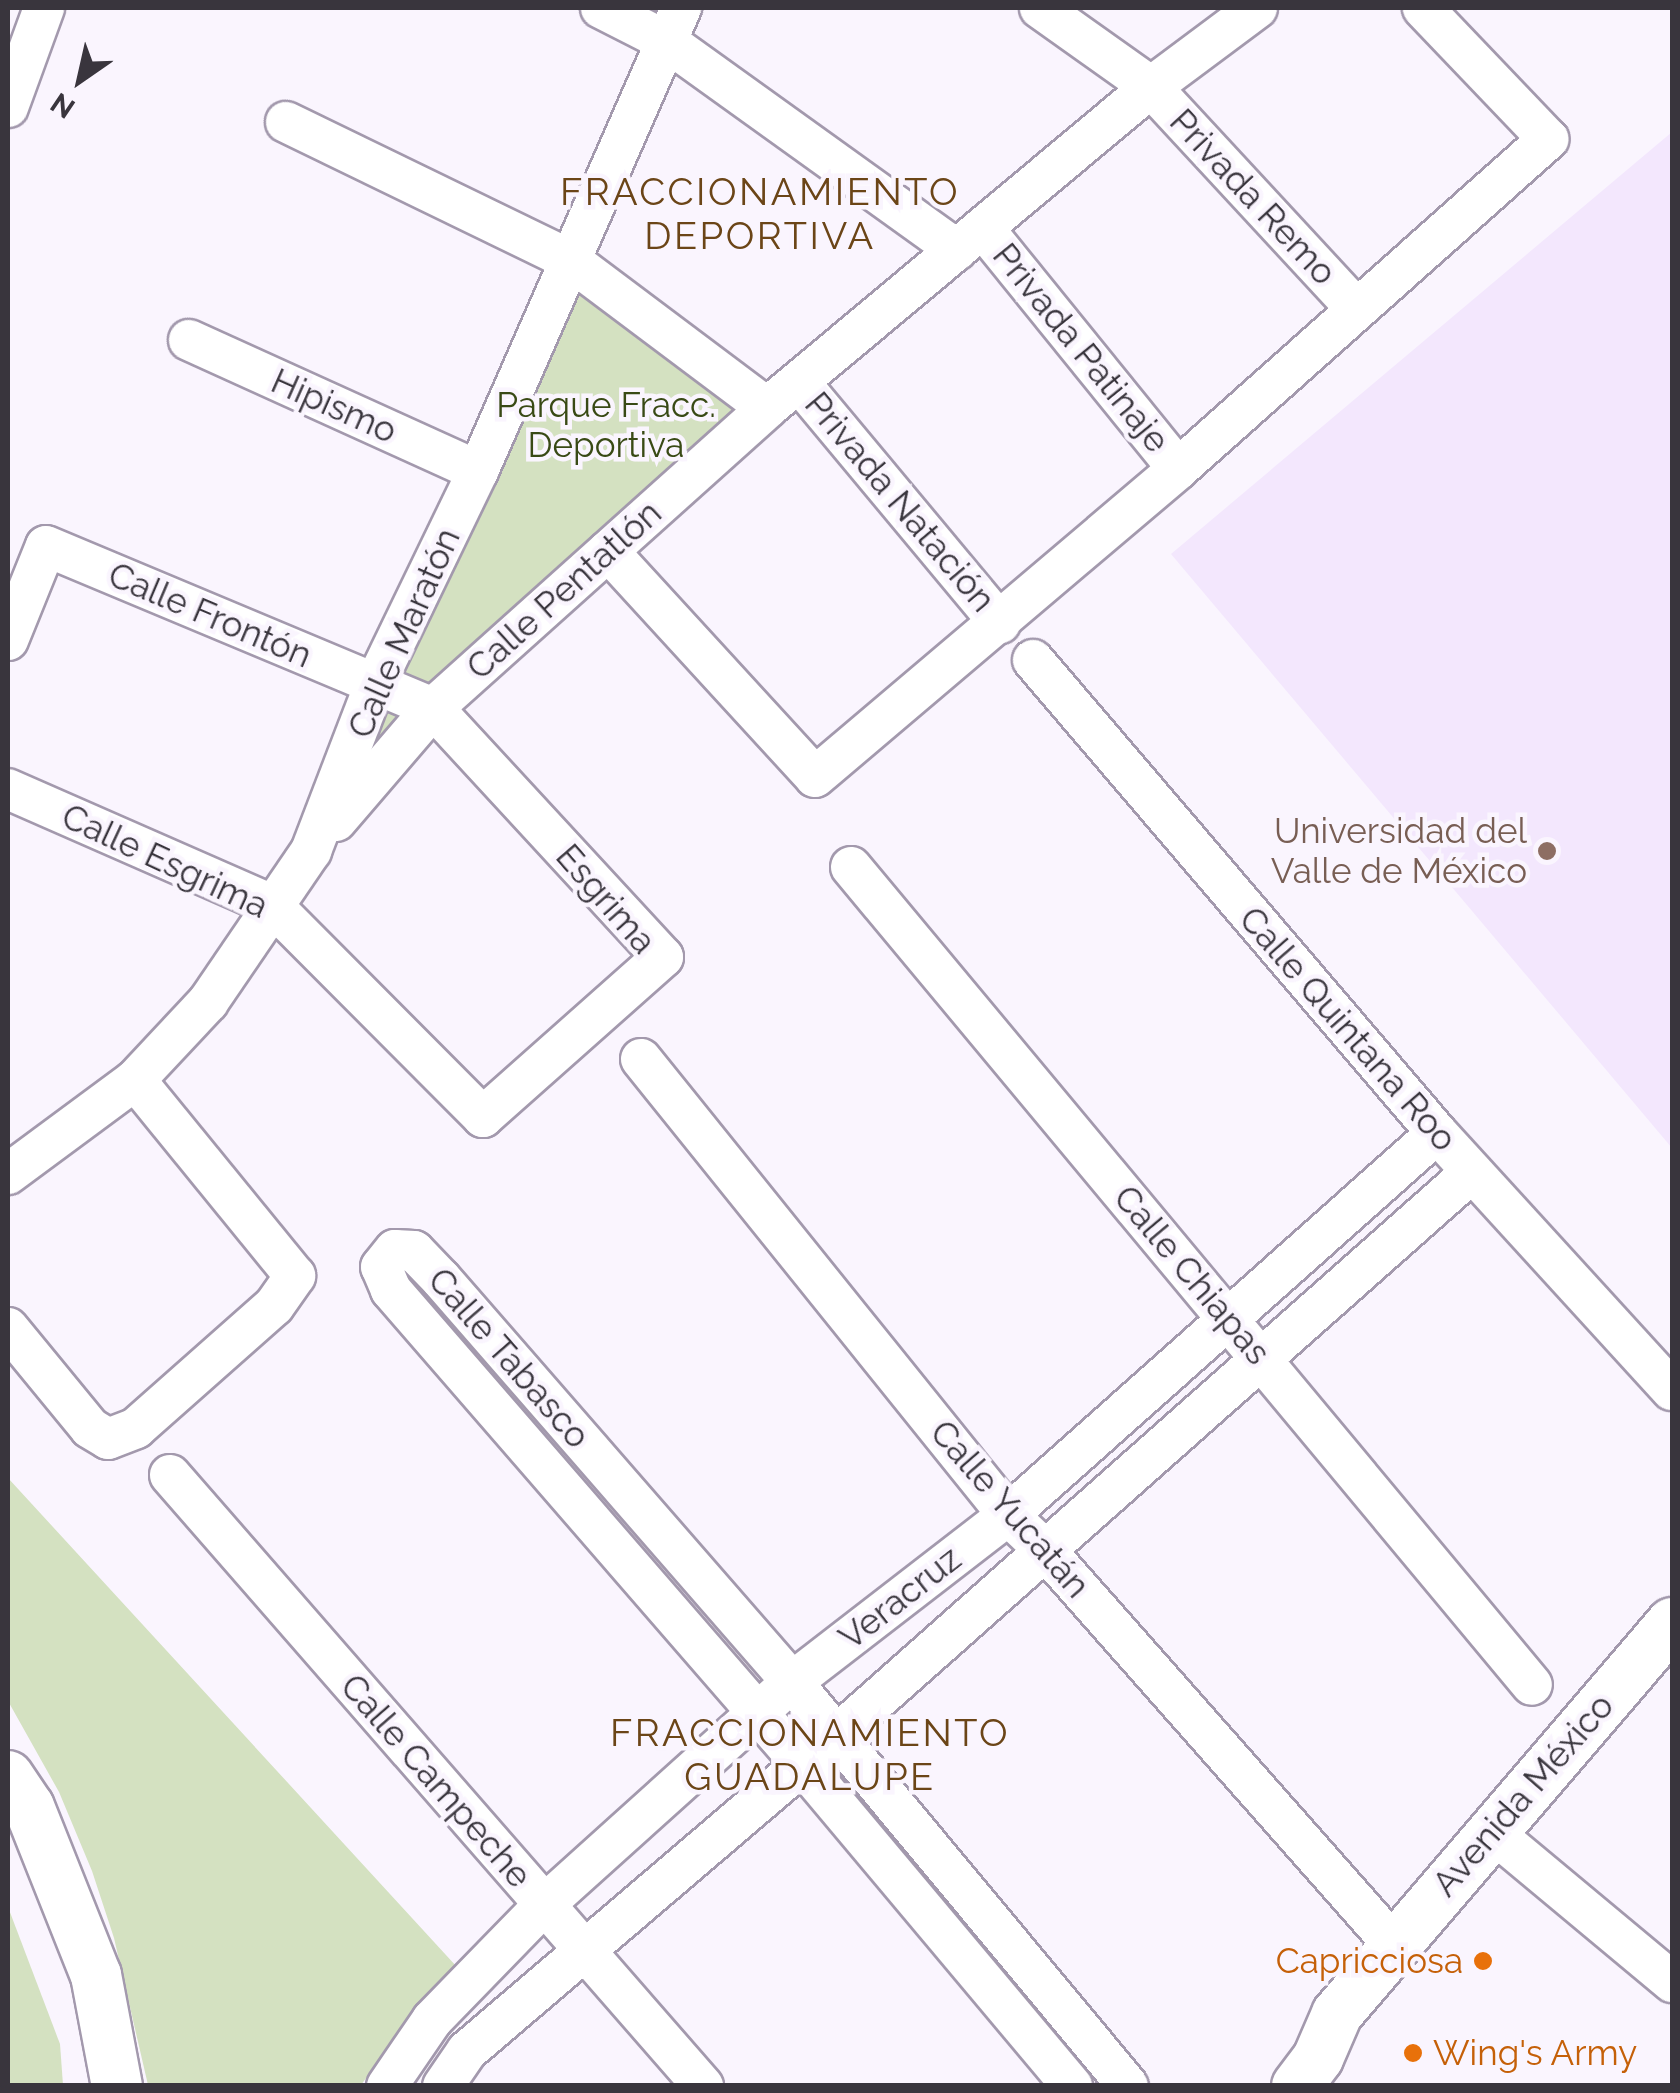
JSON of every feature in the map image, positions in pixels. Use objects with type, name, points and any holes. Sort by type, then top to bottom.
[{"type":"main road","name":"Avenida México","points":[[1279,2082],[1318,2058],[1337,2014],[1672,1623]]},
{"type":"main road","points":[[8,1776],[29,1807],[96,1975],[117,2086]]},
{"type":"street","points":[[8,107],[44,8]]},
{"type":"street","points":[[601,8],[673,24]]},
{"type":"street","name":"Privada Remo","points":[[1040,8],[1152,87],[1355,307]]},
{"type":"street","name":"Calle Pentatlón","points":[[311,852],[433,708],[767,408],[1152,87],[1257,8]]},
{"type":"street","points":[[608,550],[815,778],[1178,469],[1355,307],[1548,139],[1423,8]]},
{"type":"street","name":"Privada Patinaje","points":[[673,24],[970,238],[1178,469]]},
{"type":"street","name":"Calle Maratón","points":[[8,1174],[134,1080],[208,1002],[311,852],[374,684],[478,471],[673,24]]},
{"type":"street","name":"Privada Natación","points":[[286,122],[570,260],[767,408]]},
{"type":"street","name":"Hipismo","points":[[189,340],[478,471]]},
{"type":"street","name":"Privada Natación","points":[[798,382],[1000,623]]},
{"type":"street","name":"Calle Frontón","points":[[8,640],[46,546],[433,708]]},
{"type":"street","name":"Calle Quintana Roo","points":[[1033,660],[1436,1133],[1672,1390]]},
{"type":"street","name":"Esgrima","points":[[433,708],[662,957],[483,1117]]},
{"type":"street","name":"Calle Esgrima","points":[[8,790],[272,906],[483,1117]]},
{"type":"street","name":"Calle Chiapas","points":[[851,868],[1532,1684]]},
{"type":"street","name":"Calle Yucatán","points":[[640,1059],[1008,1515],[1046,1551],[1394,1945]]},
{"type":"street","points":[[8,1328],[90,1428],[108,1439],[136,1428],[274,1306],[296,1276],[134,1080]]},
{"type":"street","name":"Veracruz","points":[[387,2086],[432,2020],[544,1905],[792,1682],[1008,1515],[1436,1133]]},
{"type":"street","name":"Veracruz","points":[[443,2086],[467,2051],[836,1736],[1472,1172]]},
{"type":"street","name":"Calle Tabasco","points":[[1072,2086],[802,1765],[391,1290],[382,1267],[395,1250],[414,1252],[442,1280],[792,1682],[1128,2086]]},
{"type":"street","name":"Calle Campeche","points":[[170,1475],[704,2086]]},
{"type":"street","points":[[1490,1831],[1672,1982]]},
{"type":"shaded area","name":"Universidad del Valle de México","points":[[1672,132],[1672,1148],[1171,554]]},
{"type":"green space","name":"Parque Fracc. Deportiva","points":[[566,272],[759,417],[343,812]]},
{"type":"green space","points":[[8,1478],[457,1967],[406,2024],[361,2085],[148,2085],[114,1938],[92,1871],[59,1792],[8,1701]]},
{"type":"green space","points":[[8,1907],[60,2044],[63,2085],[8,2085]]},
{"type":"place","name":"Universidad del Valle de México","points":[[1547,851]]},
{"type":"place","name":"Capricciosa","points":[[1483,1961]]},
{"type":"place","name":"Wing's Army","points":[[1413,2053]]},
{"type":"district","name":"FRACCIONAMIENTO DEPORTIVA","points":[[760,214]]},
{"type":"district","name":"FRACCIONAMIENTO GUADALUPE","points":[[810,1755]]}]
